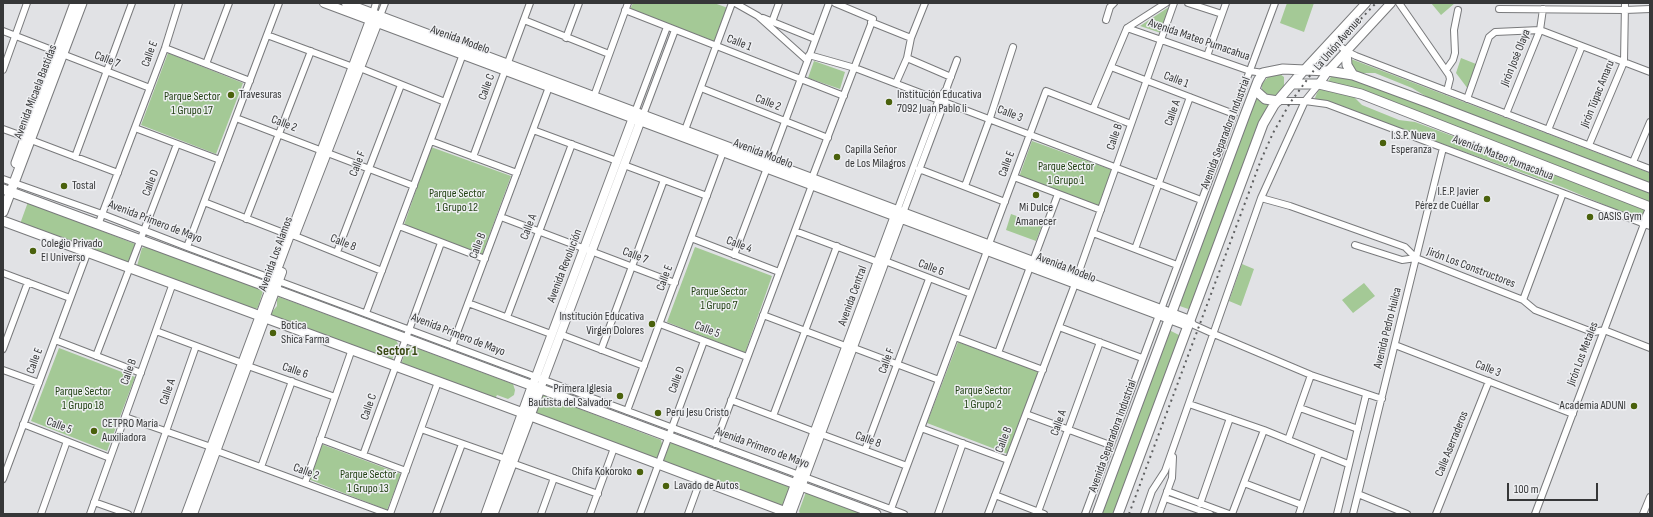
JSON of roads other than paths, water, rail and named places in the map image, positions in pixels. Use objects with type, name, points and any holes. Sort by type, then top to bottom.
[{"type":"main road","name":"Avenida Micaela Bastidas","points":[[60,53],[75,3]]},
{"type":"main road","name":"Avenida Micaela Bastidas","points":[[3,212],[7,188],[28,138],[60,53],[82,3]]},
{"type":"main road","points":[[1346,51],[1347,66],[1353,75]]},
{"type":"main road","points":[[1283,69],[1288,80],[1285,92]]},
{"type":"main road","name":"Avenida Separadora Industrial","points":[[1097,514],[1255,90],[1263,73],[1283,69],[1304,70]]},
{"type":"main road","points":[[1118,514],[1191,324],[1263,124],[1278,101],[1304,70]]},
{"type":"main road","name":"Avenida Mateo Pumacahua","points":[[1304,70],[1328,71],[1353,75],[1650,188]]},
{"type":"main road","name":"Avenida Mateo Pumacahua","points":[[1293,84],[1319,84],[1361,94],[1650,207]]},
{"type":"main road","points":[[1255,90],[1265,99],[1278,101]]},
{"type":"main road","points":[[1449,129],[1455,113]]},
{"type":"main road","name":"Avenida Primero de Mayo","points":[[7,188],[98,225],[274,285],[405,339],[876,514]]},
{"type":"main road","points":[[1647,225],[1650,210]]},
{"type":"main road","points":[[3,221],[352,349],[788,513]]},
{"type":"main road","name":"Avenida Revolución","points":[[486,514],[509,461],[536,388]]},
{"type":"main road","name":"Avenida Revolución","points":[[494,514],[509,461]]},
{"type":"street","points":[[3,70],[27,3]]},
{"type":"street","points":[[75,157],[132,3]]},
{"type":"street","name":"Calle E","points":[[98,225],[150,88],[179,3]]},
{"type":"street","points":[[206,64],[229,3]]},
{"type":"street","points":[[187,248],[279,3]]},
{"type":"street","name":"Avenida Modelo","points":[[324,3],[375,18],[506,67],[549,87],[638,117],[685,130],[812,182],[1191,324],[1311,375],[1366,395],[1382,399]]},
{"type":"street","name":"Avenida Modelo","points":[[346,3],[375,18],[463,54],[594,96],[638,117],[723,152],[768,165]]},
{"type":"street","name":"Avenida Los Alamos","points":[[375,18],[376,3]]},
{"type":"street","name":"Avenida Los Alamos","points":[[193,514],[214,449],[292,236],[375,18],[385,3]]},
{"type":"street","name":"Calle C","points":[[473,156],[530,3]]},
{"type":"street","points":[[566,38],[579,3]]},
{"type":"street","points":[[594,96],[628,3]]},
{"type":"street","points":[[685,130],[716,46],[734,3],[758,16],[815,39]]},
{"type":"street","points":[[772,22],[779,3]]},
{"type":"street","points":[[734,255],[786,121],[829,3]]},
{"type":"street","points":[[715,444],[795,231],[872,19],[835,3]]},
{"type":"street","points":[[896,83],[907,58],[911,38],[925,3]]},
{"type":"street","points":[[1106,20],[1110,7],[1114,3]]},
{"type":"street","points":[[1132,124],[1093,109],[1127,28],[1166,3]]},
{"type":"street","name":"Calle B","points":[[988,514],[1076,281],[1174,3]]},
{"type":"street","points":[[1188,3],[1222,14]]},
{"type":"street","points":[[1207,56],[1226,3]]},
{"type":"street","name":"Avenida Separadora Industrial","points":[[1085,514],[1275,3]]},
{"type":"street","name":"La Unión Avenue","points":[[1304,70],[1366,3]]},
{"type":"street","name":"La Unión Avenue","points":[[1319,84],[1328,71],[1391,3]]},
{"type":"street","points":[[1399,3],[1446,70],[1450,79],[1447,92]]},
{"type":"street","name":"Jirón Túpac Amaru","points":[[1589,146],[1624,62],[1625,3]]},
{"type":"street","points":[[1499,9],[1650,9]]},
{"type":"street","name":"Calle 1","points":[[625,10],[844,96]]},
{"type":"street","points":[[1446,70],[1453,60],[1455,53],[1454,30],[1458,10]]},
{"type":"street","name":"Jirón José Olaya","points":[[1506,114],[1540,30],[1543,10]]},
{"type":"street","points":[[758,16],[808,58]]},
{"type":"street","points":[[524,20],[609,54]]},
{"type":"street","points":[[871,22],[911,38]]},
{"type":"street","name":"Avenida Revolución","points":[[536,388],[560,334],[588,250],[638,117],[667,27]]},
{"type":"street","name":"Avenida Mateo Pumacahua","points":[[1127,28],[1250,71],[1263,73]]},
{"type":"street","name":"Avenida Revolución","points":[[638,117],[675,30]]},
{"type":"street","points":[[1467,99],[1489,37],[1495,32],[1540,30],[1650,72]]},
{"type":"street","points":[[3,31],[60,53]]},
{"type":"street","points":[[267,35],[356,67],[445,102]]},
{"type":"street","points":[[1333,40],[1346,51],[1447,92],[1650,169]]},
{"type":"street","points":[[1548,130],[1582,46]]},
{"type":"street","points":[[164,48],[250,81]]},
{"type":"street","points":[[965,186],[990,118],[1013,48]]},
{"type":"street","points":[[246,219],[311,51]]},
{"type":"street","name":"Calle 7","points":[[60,53],[150,88]]},
{"type":"street","points":[[366,313],[463,54]]},
{"type":"street","name":"Calle 3","points":[[808,58],[855,68],[990,118],[1201,200]]},
{"type":"street","points":[[907,58],[951,78]]},
{"type":"street","name":"Avenida Central","points":[[788,513],[851,348],[881,262],[957,60]]},
{"type":"street","name":"Calle 1","points":[[1111,67],[1234,114]]},
{"type":"street","points":[[1144,514],[1152,490],[1165,471],[1261,198],[1305,101],[1319,84]]},
{"type":"street","name":"Calle F","points":[[336,252],[401,85]]},
{"type":"street","name":"Calle B","points":[[452,346],[549,87]]},
{"type":"street","name":"Calle 2","points":[[700,88],[828,138]]},
{"type":"street","name":"Calle E","points":[[891,509],[1046,91],[1093,109]]},
{"type":"street","name":"Calle A","points":[[1135,249],[1190,97]]},
{"type":"street","name":"Avenida Central","points":[[899,215],[919,169],[942,100]]},
{"type":"street","name":"Avenida Mateo Pumacahua","points":[[1278,101],[1305,101],[1327,104],[1647,225]]},
{"type":"street","name":"Calle 2","points":[[236,118],[324,152]]},
{"type":"street","points":[[1633,162],[1650,122]]},
{"type":"street","points":[[135,128],[220,160]]},
{"type":"street","points":[[3,129],[118,173]]},
{"type":"street","points":[[533,130],[707,196]]},
{"type":"street","points":[[431,140],[517,173]]},
{"type":"street","name":"Calle D","points":[[130,268],[177,144]]},
{"type":"street","name":"Calle A","points":[[507,317],[572,144]]},
{"type":"street","name":"Avenida Pedro Huilca","points":[[1353,514],[1443,148]]},
{"type":"street","points":[[324,152],[414,186]]},
{"type":"street","name":"Calle E","points":[[627,411],[723,152]]},
{"type":"street","points":[[919,169],[1005,202]]},
{"type":"street","points":[[1014,177],[1101,210]]},
{"type":"street","points":[[601,350],[664,180]]},
{"type":"street","name":"Avenida Primero de Mayo","points":[[7,188],[102,214],[274,285],[366,313],[904,514]]},
{"type":"street","points":[[1523,300],[1563,193]]},
{"type":"street","points":[[998,353],[1058,194]]},
{"type":"street","name":"Jirón Los Constructores","points":[[1261,198],[1290,206],[1405,247],[1416,258],[1523,300],[1535,310],[1587,330],[1594,332],[1604,330],[1650,348]]},
{"type":"street","points":[[204,202],[292,236]]},
{"type":"street","points":[[501,217],[588,250]]},
{"type":"street","name":"Jirón Los Metales","points":[[1535,514],[1604,330],[1647,225]]},
{"type":"street","points":[[399,226],[485,259]]},
{"type":"street","points":[[795,231],[881,262]]},
{"type":"street","points":[[1093,233],[1177,265]]},
{"type":"street","name":"Calle 8","points":[[292,236],[382,271]]},
{"type":"street","name":"Calle 4","points":[[691,238],[779,272]]},
{"type":"street","points":[[409,329],[441,243]]},
{"type":"street","points":[[1355,245],[1402,260],[1416,258]]},
{"type":"street","points":[[773,416],[837,246]]},
{"type":"street","name":"Calle 7","points":[[588,250],[675,283]]},
{"type":"street","name":"Avenida Revolución","points":[[540,378],[551,334],[588,250]]},
{"type":"street","name":"Calle E","points":[[3,479],[5,467],[39,383],[88,251]]},
{"type":"street","name":"Calle 6","points":[[881,262],[971,294]]},
{"type":"street","points":[[96,356],[130,268]]},
{"type":"street","points":[[3,273],[70,298]]},
{"type":"street","name":"Calle F","points":[[866,450],[929,278]]},
{"type":"street","points":[[3,349],[28,282]]},
{"type":"street","name":"Calle B","points":[[90,514],[173,283]]},
{"type":"street","points":[[468,303],[551,334]]},
{"type":"street","points":[[763,315],[939,380]]},
{"type":"street","name":"Calle 5","points":[[660,324],[747,357]]},
{"type":"street","points":[[1059,327],[1142,358]]},
{"type":"street","name":"Calle C","points":[[363,456],[409,329]]},
{"type":"street","points":[[156,331],[245,364]]},
{"type":"street","points":[[560,334],[644,366]]},
{"type":"street","points":[[955,337],[1042,370]]},
{"type":"street","points":[[55,340],[141,373]]},
{"type":"street","name":"Calle D","points":[[658,465],[704,340]]},
{"type":"street","name":"Calle A","points":[[1041,513],[1068,430],[1100,342]]},
{"type":"street","name":"Calle 3","points":[[1395,345],[1572,414]]},
{"type":"street","name":"Calle A","points":[[137,514],[196,346]]},
{"type":"street","points":[[304,483],[352,349]]},
{"type":"street","name":"Calle 6","points":[[245,364],[335,396]]},
{"type":"street","points":[[3,370],[39,383]]},
{"type":"street","points":[[1288,440],[1311,375]]},
{"type":"street","points":[[261,467],[292,381]]},
{"type":"street","name":"Calle Aserraderos","points":[[1436,514],[1489,381]]},
{"type":"street","points":[[389,514],[438,382]]},
{"type":"street","points":[[1336,514],[1366,395]]},
{"type":"street","points":[[731,400],[818,433]]},
{"type":"street","points":[[1189,404],[1264,430],[1348,464]]},
{"type":"street","points":[[1300,408],[1358,429]]},
{"type":"street","points":[[1026,414],[1110,445]]},
{"type":"street","name":"Calle 2","points":[[125,417],[389,514]]},
{"type":"street","points":[[1200,504],[1230,418]]},
{"type":"street","name":"Calle 5","points":[[23,424],[110,458]]},
{"type":"street","points":[[921,428],[1008,460]]},
{"type":"street","points":[[421,429],[598,494]]},
{"type":"street","points":[[1232,514],[1264,430]]},
{"type":"street","name":"Calle 8","points":[[818,433],[907,466]]},
{"type":"street","points":[[320,439],[406,471]]},
{"type":"street","points":[[41,514],[68,441]]},
{"type":"street","points":[[938,514],[963,443]]},
{"type":"street","points":[[436,514],[462,444]]},
{"type":"street","points":[[590,514],[614,448]]},
{"type":"street","name":"Avenida Los Alamos","points":[[186,514],[214,449]]},
{"type":"street","points":[[1159,514],[1172,478],[1173,449]]},
{"type":"street","points":[[1299,514],[1319,453]]},
{"type":"street","points":[[640,514],[658,465]]},
{"type":"street","points":[[541,514],[554,478]]},
{"type":"street","points":[[688,514],[700,481]]},
{"type":"street","points":[[1244,483],[1302,505]]},
{"type":"street","points":[[1167,492],[1229,514]]},
{"type":"street","points":[[1358,494],[1406,514]]},
{"type":"street","points":[[995,495],[1041,513]]},
{"type":"street","points":[[1643,514],[1650,497]]},
{"type":"street","points":[[1165,498],[1210,514]]},
{"type":"street","points":[[94,502],[128,514]]},
{"type":"railway","points":[[1129,514],[1261,160],[1273,133],[1290,103],[1320,62],[1376,3]]},
{"type":"place","name":"Travesuras","points":[[231,95]]},
{"type":"place","name":"Institución Educativa 7092 Juan Pablo Ii","points":[[889,102]]},
{"type":"place","name":"I.S.P. Nueva Esperanza","points":[[1383,143]]},
{"type":"place","name":"Capilla Señor de Los Milagros","points":[[837,157]]},
{"type":"place","name":"Tostal","points":[[64,186]]},
{"type":"place","name":"Mi Dulce Amanecer","points":[[1036,195]]},
{"type":"place","name":"I.E.P. Javier Pérez de Cuéllar","points":[[1487,199]]},
{"type":"place","name":"OASIS Gym","points":[[1590,217]]},
{"type":"place","name":"Colegio Privado El Universo","points":[[33,251]]},
{"type":"place","name":"Institución Educativa Virgen Dolores","points":[[652,324]]},
{"type":"place","name":"Botica Shica Farma","points":[[273,333]]},
{"type":"place","name":"Primera Iglesia Bautista del Salvador","points":[[620,396]]},
{"type":"place","name":"Academia ADUNI","points":[[1634,406]]},
{"type":"place","name":"Peru Jesu Cristo","points":[[658,413]]},
{"type":"place","name":"CETPRO María Auxiliadora","points":[[94,431]]},
{"type":"place","name":"Chifa Kokoroko","points":[[640,472]]},
{"type":"place","name":"Lavado de Autos","points":[[666,486]]},
{"type":"district","name":"Sector 1","points":[[397,351]]},
{"type":"park label","name":"Parque Sector 1 Grupo 17","points":[[192,104]]},
{"type":"park label","name":"Parque Sector 1 Grupo 1","points":[[1066,174]]},
{"type":"park label","name":"Parque Sector 1 Grupo 12","points":[[457,201]]},
{"type":"park label","name":"Parque Sector 1 Grupo 7","points":[[719,299]]},
{"type":"park label","name":"Parque Sector 1 Grupo 2","points":[[983,398]]},
{"type":"park label","name":"Parque Sector 1 Grupo 18","points":[[83,399]]},
{"type":"park label","name":"Parque Sector 1 Grupo 13","points":[[368,482]]}]
